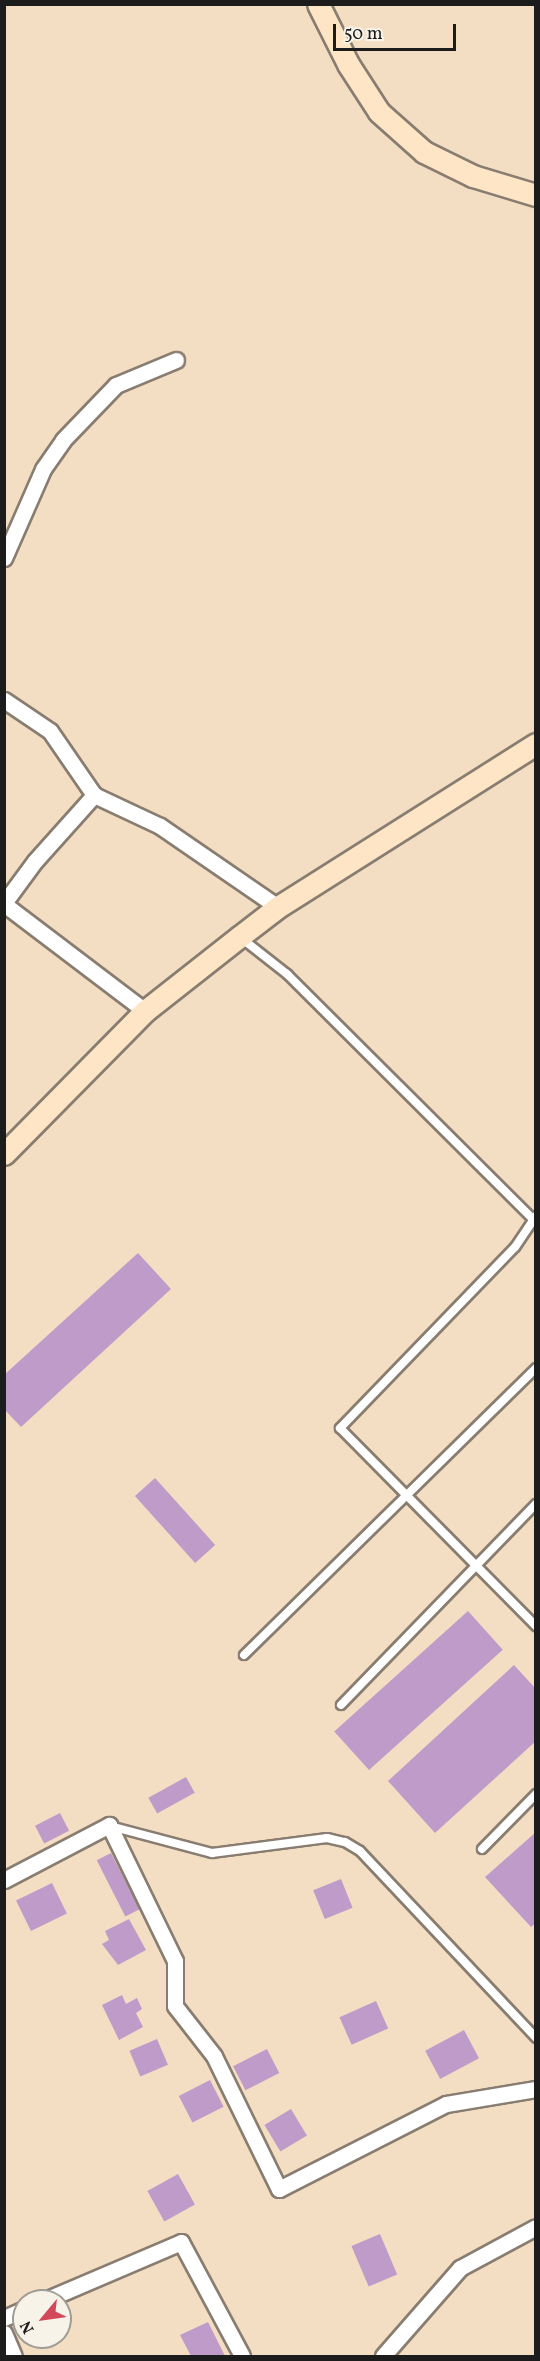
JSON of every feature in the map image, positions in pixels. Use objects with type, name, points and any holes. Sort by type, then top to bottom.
[{"type":"street","points":[[318,4],[348,64],[380,112],[424,152],[473,176],[536,195]]},
{"type":"street","points":[[4,558],[43,469],[63,440],[116,386],[176,360]]},
{"type":"street","points":[[4,700],[50,731],[94,795],[167,831],[278,908]]},
{"type":"street","points":[[4,1154],[145,1011],[239,937],[278,908],[536,744]]},
{"type":"street","points":[[94,795],[34,861],[4,903],[145,1011]]},
{"type":"street","points":[[4,1880],[109,1826],[175,1961],[175,2006],[214,2056],[279,2189],[446,2104],[536,2090]]},
{"type":"street","points":[[383,2356],[411,2320],[460,2268],[536,2227]]},
{"type":"street","points":[[71,2289],[181,2241],[242,2356]]},
{"type":"street","points":[[4,2333],[14,2356]]},
{"type":"lane","points":[[239,937],[286,974],[534,1218],[515,1247],[340,1428],[536,1626]]},
{"type":"lane","points":[[244,1655],[536,1368]]},
{"type":"lane","points":[[341,1706],[536,1504]]},
{"type":"lane","points":[[482,1848],[536,1794]]},
{"type":"lane","points":[[109,1826],[212,1853],[327,1838],[345,1842],[360,1851],[536,2038]]},
{"type":"building","points":[[138,1253],[171,1289],[21,1427],[4,1409],[4,1375]]},
{"type":"building","points":[[155,1478],[215,1545],[195,1563],[135,1496]]},
{"type":"building","points":[[468,1611],[503,1650],[369,1770],[334,1731]]},
{"type":"building","points":[[514,1665],[536,1689],[536,1741],[435,1833],[388,1781]]},
{"type":"building","points":[[186,1777],[195,1793],[157,1814],[148,1798]]},
{"type":"building","points":[[60,1813],[69,1831],[44,1844],[35,1826]]},
{"type":"building","points":[[536,1832],[536,1923],[531,1927],[485,1877]]},
{"type":"building","points":[[111,1853],[140,1909],[125,1916],[97,1860]]},
{"type":"building","points":[[341,1879],[353,1908],[325,1919],[313,1890]]},
{"type":"building","points":[[52,1883],[67,1914],[31,1931],[16,1901]]},
{"type":"building","points":[[129,1919],[146,1950],[118,1965],[102,1944],[109,1940],[105,1931]]},
{"type":"building","points":[[122,1995],[126,2004],[137,1998],[142,2009],[136,2013],[143,2027],[119,2040],[102,2005]]},
{"type":"building","points":[[376,2001],[388,2028],[352,2045],[339,2017]]},
{"type":"building","points":[[464,2030],[479,2058],[440,2079],[425,2051]]},
{"type":"building","points":[[157,2039],[168,2065],[140,2076],[129,2051]]},
{"type":"building","points":[[267,2049],[279,2073],[245,2090],[233,2066]]},
{"type":"building","points":[[210,2080],[224,2107],[192,2123],[179,2096]]},
{"type":"building","points":[[291,2109],[307,2136],[280,2152],[264,2125]]},
{"type":"building","points":[[178,2174],[195,2205],[164,2222],[147,2191]]},
{"type":"building","points":[[380,2234],[397,2275],[369,2287],[351,2246]]},
{"type":"building","points":[[208,2322],[225,2356],[191,2356],[180,2335]]}]
